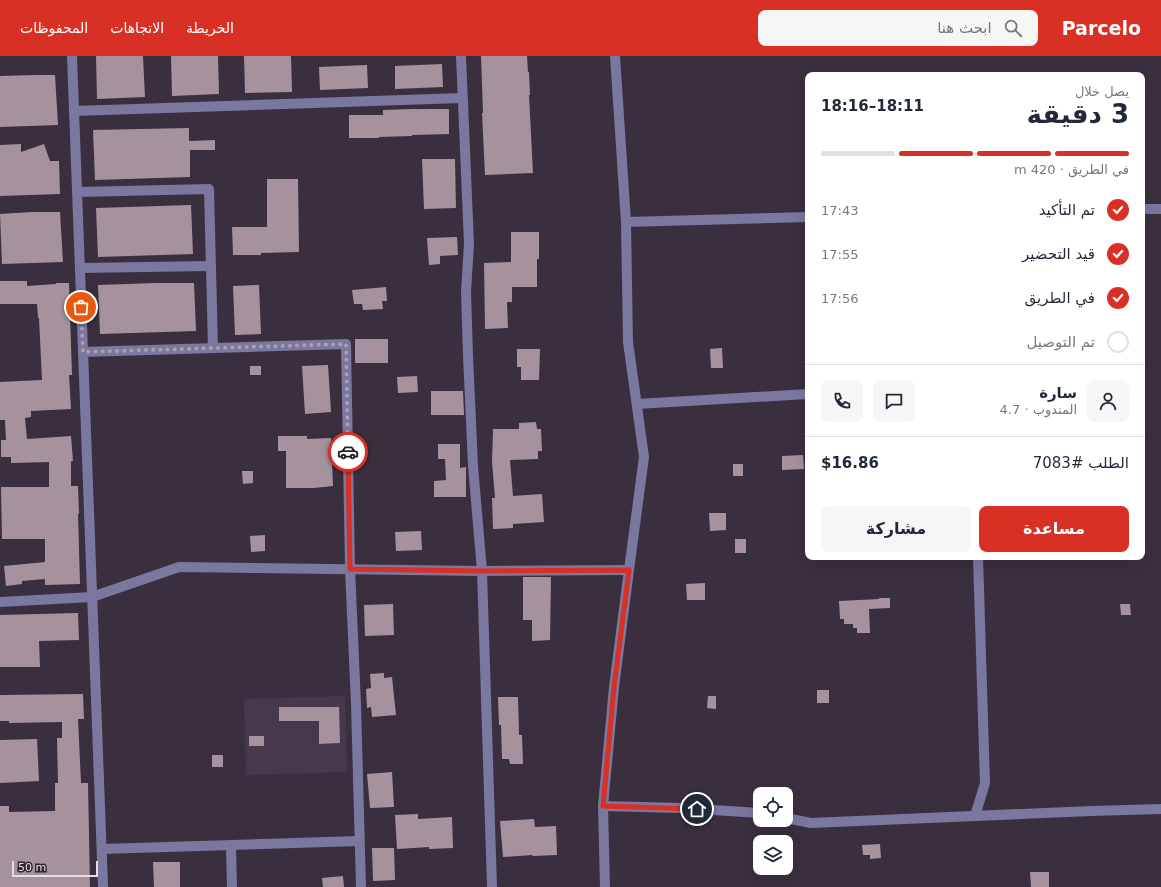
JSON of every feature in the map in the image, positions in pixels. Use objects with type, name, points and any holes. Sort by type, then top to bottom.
[{"type":"street","points":[[72,56],[103,887]]},
{"type":"street","points":[[461,56],[469,244],[466,292],[468,355],[473,466],[482,571],[492,887]]},
{"type":"street","points":[[605,887],[603,806],[614,687],[644,458],[628,342],[626,222],[615,56]]},
{"type":"street","points":[[74,111],[462,98]]},
{"type":"street","points":[[77,192],[209,189],[213,348]]},
{"type":"street","points":[[1145,209],[1161,209]]},
{"type":"street","points":[[626,222],[805,217]]},
{"type":"street","points":[[80,268],[211,266]]},
{"type":"street","points":[[83,352],[346,344],[350,569],[356,704],[361,887]]},
{"type":"street","points":[[637,404],[805,394]]},
{"type":"street","points":[[975,816],[985,783],[978,560]]},
{"type":"street","points":[[0,602],[92,597],[179,567],[482,571],[629,570]]},
{"type":"street","points":[[603,806],[681,808],[753,813]]},
{"type":"street","points":[[793,819],[811,823],[1161,809]]},
{"type":"street","points":[[102,849],[360,841]]},
{"type":"street","points":[[231,845],[232,887]]},
{"type":"shaded area","points":[[345,696],[347,772],[246,775],[244,699]]},
{"type":"building","points":[[96,56],[143,56],[145,97],[97,99]]},
{"type":"building","points":[[171,56],[218,56],[219,94],[172,96]]},
{"type":"building","points":[[244,56],[291,56],[292,92],[245,93]]},
{"type":"building","points":[[481,56],[527,56],[533,173],[485,175]]},
{"type":"building","points":[[442,64],[443,87],[395,89],[395,66]]},
{"type":"building","points":[[367,65],[368,88],[320,90],[319,67]]},
{"type":"building","points":[[55,75],[58,125],[0,127],[0,76]]},
{"type":"building","points":[[449,109],[449,134],[349,138],[349,115],[383,115],[383,110]]},
{"type":"building","points":[[189,128],[189,141],[215,140],[215,150],[190,150],[190,177],[95,180],[93,130]]},
{"type":"building","points":[[21,144],[21,152],[44,144],[50,161],[59,161],[60,194],[0,196],[0,145]]},
{"type":"building","points":[[422,159],[455,159],[456,208],[424,209]]},
{"type":"building","points":[[267,179],[298,179],[299,252],[261,253],[261,255],[233,255],[232,227],[267,227]]},
{"type":"building","points":[[191,205],[193,254],[98,257],[96,208]]},
{"type":"building","points":[[60,212],[63,262],[2,264],[0,214]]},
{"type":"building","points":[[511,232],[539,232],[537,287],[512,287],[512,302],[507,302],[508,328],[485,329],[484,263],[511,262]]},
{"type":"building","points":[[457,237],[458,255],[440,256],[440,264],[429,265],[427,238]]},
{"type":"building","points":[[0,281],[27,281],[27,286],[69,283],[72,375],[69,375],[71,409],[31,411],[31,417],[25,418],[27,439],[71,436],[73,461],[71,461],[71,486],[78,486],[80,584],[45,585],[45,579],[22,581],[22,584],[6,586],[4,566],[45,562],[45,539],[2,539],[1,487],[49,487],[49,462],[11,463],[11,457],[1,457],[1,440],[6,440],[5,420],[0,420],[0,382],[42,380],[37,304],[0,304]]},
{"type":"building","points":[[194,283],[196,331],[100,334],[98,285]]},
{"type":"building","points":[[259,285],[261,334],[235,335],[233,286]]},
{"type":"building","points":[[386,287],[387,301],[382,301],[383,309],[363,310],[362,304],[354,304],[352,290]]},
{"type":"building","points":[[355,339],[388,339],[388,363],[355,363]]},
{"type":"building","points":[[722,348],[723,368],[711,368],[710,349]]},
{"type":"building","points":[[517,349],[540,349],[539,380],[521,380],[521,367],[517,367]]},
{"type":"building","points":[[328,365],[331,412],[305,414],[302,366]]},
{"type":"building","points":[[250,366],[261,366],[261,375],[250,375]]},
{"type":"building","points":[[417,376],[418,392],[398,393],[397,377]]},
{"type":"building","points":[[431,391],[463,391],[464,415],[431,415]]},
{"type":"building","points":[[536,422],[537,429],[541,429],[542,451],[538,451],[538,459],[510,460],[513,496],[542,494],[544,522],[513,524],[513,528],[493,529],[492,498],[495,498],[492,462],[493,429],[519,429],[519,423]]},
{"type":"building","points":[[278,436],[307,436],[307,439],[331,438],[333,486],[286,488],[286,451],[278,451]]},
{"type":"building","points":[[438,444],[460,444],[460,468],[466,467],[466,497],[434,497],[434,481],[446,480],[445,459],[438,459]]},
{"type":"building","points":[[803,455],[804,469],[782,470],[782,456]]},
{"type":"building","points":[[733,464],[743,464],[743,476],[733,476]]},
{"type":"building","points":[[242,471],[253,471],[253,483],[243,484]]},
{"type":"building","points":[[709,513],[726,513],[726,530],[710,531]]},
{"type":"building","points":[[421,531],[422,550],[396,551],[395,532]]},
{"type":"building","points":[[265,535],[265,551],[251,552],[250,536]]},
{"type":"building","points":[[735,539],[746,539],[746,553],[735,553]]},
{"type":"building","points":[[523,577],[551,577],[550,640],[532,641],[532,620],[523,620]]},
{"type":"building","points":[[705,583],[705,600],[687,600],[686,584]]},
{"type":"building","points":[[890,598],[890,608],[869,609],[870,633],[857,633],[857,628],[853,628],[853,624],[844,624],[844,619],[840,619],[839,601]]},
{"type":"building","points":[[393,604],[394,635],[365,636],[364,605]]},
{"type":"building","points":[[1120,604],[1130,604],[1131,615],[1121,615]]},
{"type":"building","points":[[78,613],[79,640],[39,641],[40,667],[0,667],[0,615]]},
{"type":"building","points":[[384,673],[384,678],[392,677],[396,715],[372,717],[371,707],[367,708],[366,689],[371,688],[370,674]]},
{"type":"building","points":[[817,690],[829,690],[829,703],[817,703]]},
{"type":"building","points":[[83,694],[84,719],[78,719],[81,783],[88,783],[90,887],[0,887],[0,806],[9,806],[9,812],[55,811],[55,783],[58,783],[57,738],[62,738],[62,722],[9,723],[9,721],[0,721],[0,695]]},
{"type":"building","points":[[708,696],[716,696],[716,709],[707,708]]},
{"type":"building","points":[[498,697],[518,697],[519,735],[522,735],[523,764],[510,764],[509,759],[502,759]]},
{"type":"building","points":[[279,707],[339,707],[340,743],[319,744],[319,721],[279,721]]},
{"type":"building","points":[[249,736],[264,736],[264,746],[249,746]]},
{"type":"building","points":[[37,739],[39,781],[0,783],[0,740]]},
{"type":"building","points":[[212,755],[223,755],[223,767],[212,767]]},
{"type":"building","points":[[392,772],[394,807],[370,808],[367,774]]},
{"type":"building","points":[[418,814],[418,819],[452,817],[453,848],[429,849],[429,847],[397,849],[395,815]]},
{"type":"building","points":[[534,819],[535,827],[556,826],[557,855],[503,857],[500,821]]},
{"type":"building","points":[[880,844],[881,858],[870,859],[870,855],[863,855],[862,845]]},
{"type":"building","points":[[372,848],[394,848],[395,880],[373,881]]},
{"type":"building","points":[[153,862],[180,862],[180,887],[154,887]]},
{"type":"building","points":[[1030,872],[1049,872],[1049,887],[1031,887]]},
{"type":"building","points":[[343,876],[344,887],[323,887],[322,878]]},
{"type":"way so far","points":[[81,307],[83,352],[346,344],[348,452]]},
{"type":"route","points":[[348,452],[350,569],[482,571],[629,570],[614,687],[603,806],[697,809]]}]
